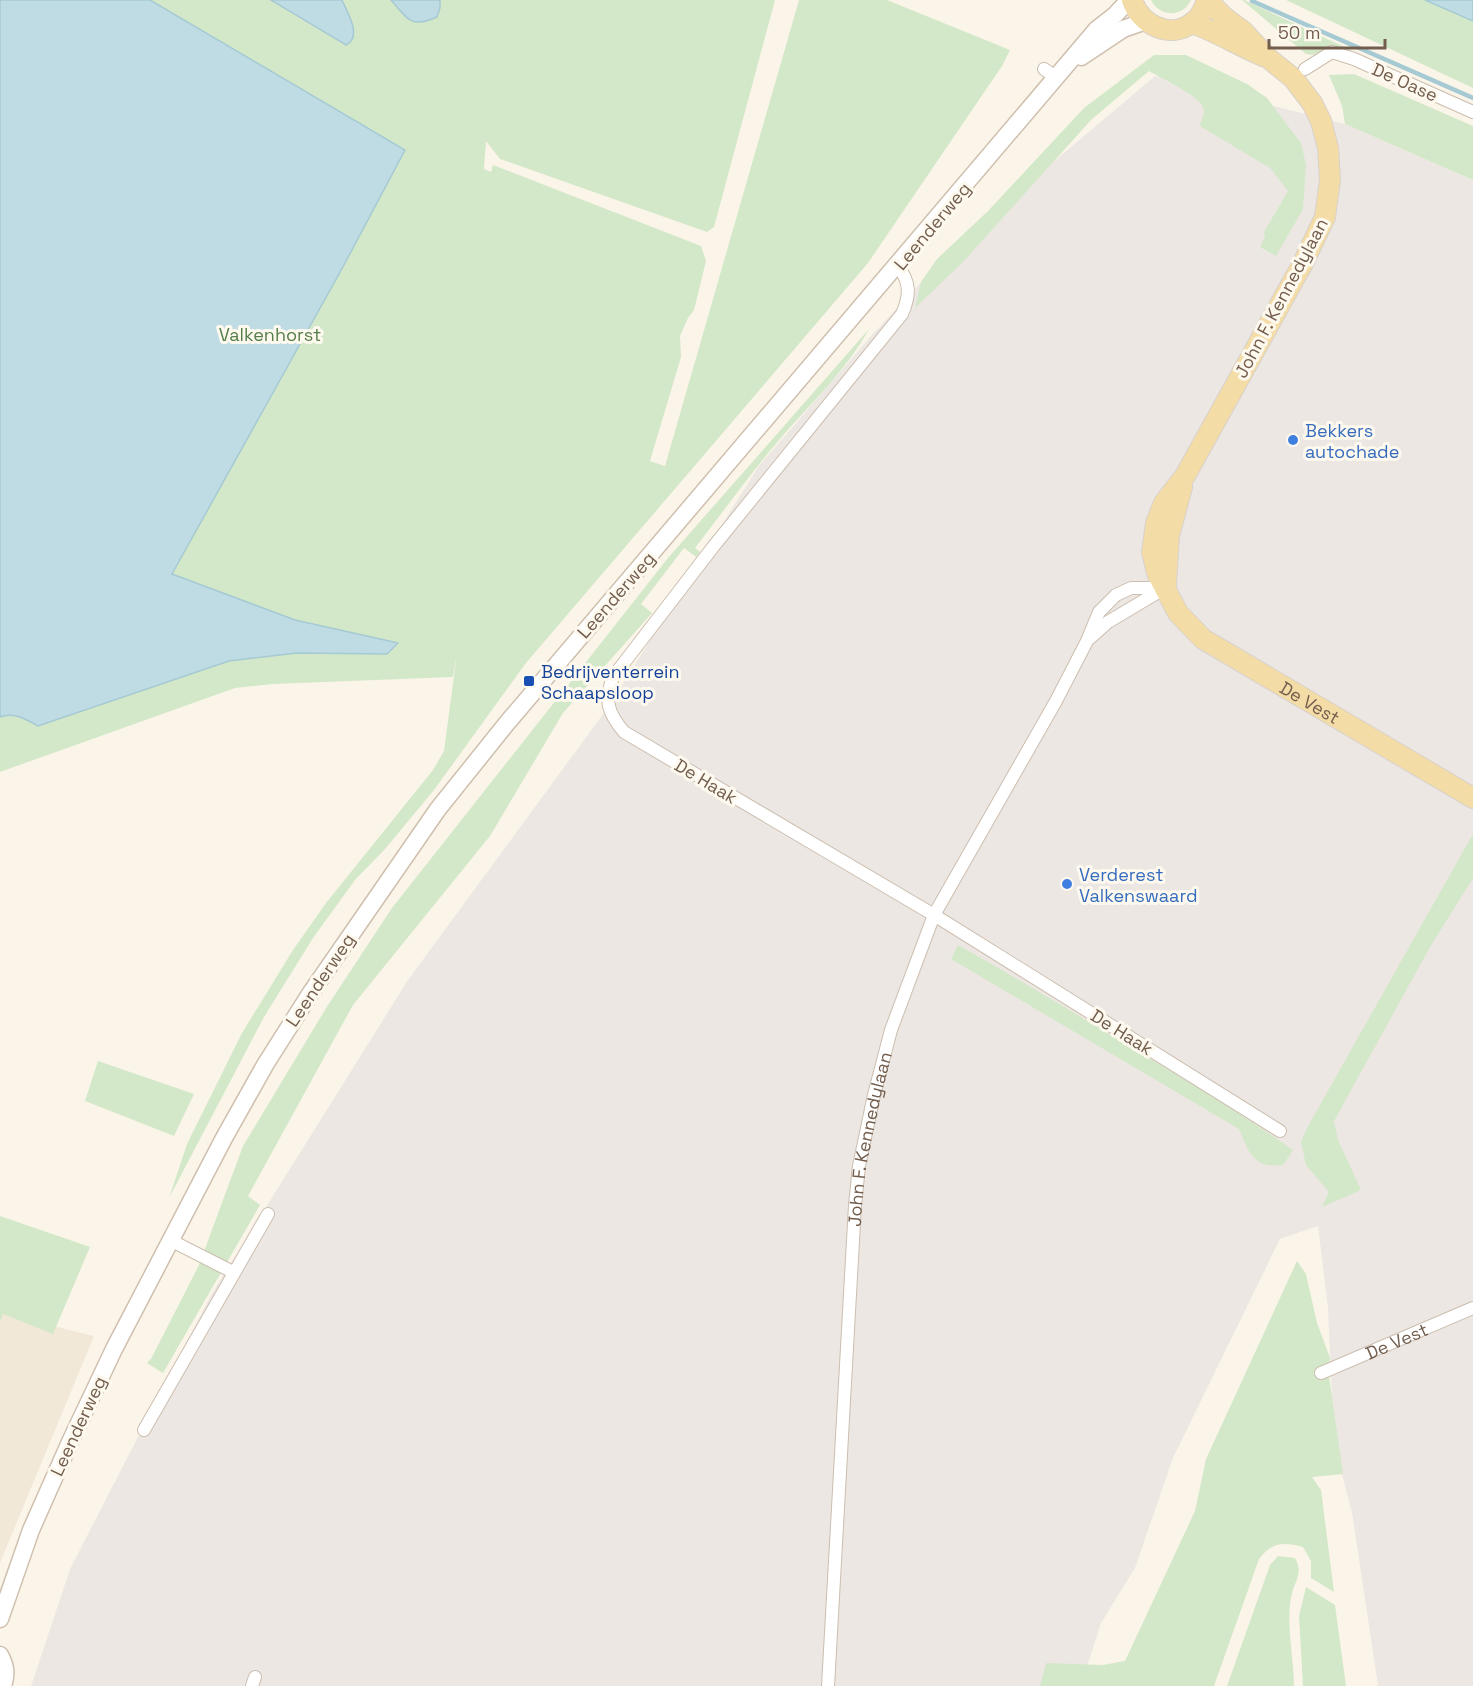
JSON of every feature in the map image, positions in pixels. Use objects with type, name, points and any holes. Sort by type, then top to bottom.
[{"type":"main road","points":[[1130,0],[1146,21],[1167,31],[1178,30],[1192,23],[1202,13],[1207,0]]},
{"type":"main road","name":"John F. Kennedylaan","points":[[1166,588],[1153,562],[1152,552],[1153,534],[1159,512],[1185,476],[1303,263],[1325,216],[1330,180],[1328,148],[1321,121],[1312,103],[1293,78],[1268,58],[1243,31],[1207,0]]},
{"type":"main road","name":"John F. Kennedylaan","points":[[1192,23],[1215,31],[1235,44],[1268,58]]},
{"type":"main road","name":"De Vest","points":[[1166,588],[1178,613],[1203,639],[1473,798]]},
{"type":"street","name":"Leenderweg","points":[[0,1619],[32,1530],[70,1442],[114,1349],[170,1240],[265,1065],[310,994],[438,809],[565,654],[897,266],[1056,71],[1097,29],[1130,0]]},
{"type":"street","name":"Leenderweg","points":[[1056,71],[1123,29],[1146,21]]},
{"type":"street","name":"De Oase","points":[[1305,69],[1332,52],[1354,59],[1473,112]]},
{"type":"street","name":"De Haak","points":[[897,266],[907,278],[907,302],[902,314],[713,547],[613,677],[608,689],[610,715],[624,732],[934,915],[1280,1131]]},
{"type":"street","name":"John F. Kennedylaan","points":[[828,1686],[854,1217],[859,1166],[891,1030],[934,915],[1024,759],[1100,612],[1116,595],[1131,588],[1166,588]]},
{"type":"street","name":"John F. Kennedylaan","points":[[1087,641],[1108,622],[1166,588]]},
{"type":"street","points":[[144,1430],[268,1214]]},
{"type":"street","points":[[170,1240],[233,1272]]},
{"type":"street","name":"De Vest","points":[[1321,1373],[1473,1308]]},
{"type":"street","points":[[0,1655],[5,1666],[6,1677],[3,1686]]},
{"type":"shaded area","points":[[1155,76],[1345,124],[1473,180],[1473,1686],[1378,1686],[1352,1513],[1334,1444],[1328,1308],[1318,1226],[1280,1239],[1173,1458],[1135,1568],[1101,1623],[1081,1686],[31,1686],[70,1569],[211,1295],[408,980],[609,706],[758,467],[871,336],[961,240]]},
{"type":"shaded area","points":[[0,1313],[94,1336],[0,1563]]},
{"type":"green space","name":"Valkenhorst","points":[[0,0],[775,0],[714,227],[707,232],[500,159],[486,141],[484,169],[491,172],[493,165],[701,246],[706,261],[694,310],[680,336],[681,357],[650,461],[665,466],[799,0],[887,0],[1010,50],[1002,66],[868,263],[526,663],[434,790],[385,849],[355,880],[313,938],[264,1017],[169,1198],[187,1144],[242,1033],[293,950],[326,903],[433,770],[444,751],[457,653],[453,677],[273,684],[235,688],[0,772]]},
{"type":"green space","points":[[1151,0],[1191,0],[1182,10],[1171,13],[1160,10]]},
{"type":"green space","points":[[1242,0],[1351,50],[1330,50],[1312,55],[1306,54]]},
{"type":"green space","points":[[1286,0],[1425,0],[1473,21],[1473,88]]},
{"type":"green space","points":[[1154,55],[1186,55],[1247,84],[1267,98],[1301,143],[1306,165],[1303,209],[1276,256],[1260,247],[1265,236],[1264,232],[1288,191],[1270,168],[1200,126],[1204,109],[1200,102],[1179,87],[1149,71],[1091,120],[963,262],[915,308],[921,282],[937,259],[988,211],[1084,108]]},
{"type":"green space","points":[[1354,74],[1473,126],[1473,180],[1345,124],[1342,106],[1329,75]]},
{"type":"green space","points":[[869,329],[839,373],[747,479],[695,548],[700,552],[696,557],[684,548],[641,604],[652,613],[563,713],[490,836],[353,1005],[248,1196],[260,1205],[163,1373],[147,1363],[199,1265],[243,1146],[328,1005],[392,908],[668,558]]},
{"type":"green space","points":[[1473,834],[1473,878],[1430,947],[1334,1121],[1338,1140],[1361,1190],[1322,1207],[1329,1192],[1306,1165],[1301,1142]]},
{"type":"green space","points":[[958,945],[1185,1080],[1293,1150],[1283,1165],[1273,1166],[1259,1162],[1250,1152],[1239,1129],[951,959]]},
{"type":"green space","points":[[98,1061],[194,1094],[174,1136],[85,1101]]},
{"type":"green space","points":[[0,1216],[90,1247],[53,1334],[3,1314],[0,1322]]},
{"type":"green space","points":[[1297,1261],[1306,1274],[1317,1323],[1330,1358],[1329,1376],[1343,1474],[1312,1477],[1321,1490],[1334,1592],[1311,1578],[1311,1561],[1303,1547],[1290,1544],[1273,1546],[1259,1559],[1214,1686],[1040,1686],[1046,1663],[1103,1665],[1125,1661],[1195,1511],[1206,1459]]},
{"type":"green space","points":[[1278,1556],[1295,1558],[1298,1567],[1289,1616],[1294,1686],[1227,1686],[1270,1565]]},
{"type":"green space","points":[[1306,1587],[1335,1605],[1346,1686],[1303,1686],[1299,1616]]},
{"type":"water","points":[[0,0],[150,0],[405,150],[344,265],[172,574],[295,620],[398,643],[387,654],[297,653],[229,661],[38,726],[15,716],[0,717]]},
{"type":"water","points":[[271,0],[342,0],[354,30],[351,41],[346,45]]},
{"type":"water","points":[[391,0],[440,0],[440,8],[437,17],[415,22],[406,17]]},
{"type":"water","points":[[1425,0],[1473,0],[1473,21]]},
{"type":"waterway","points":[[1252,1],[1473,98]]},
{"type":"place","name":"Bekkers autochade","points":[[1293,440]]},
{"type":"place","name":"Bedrijventerrein Schaapsloop","points":[[529,681]]},
{"type":"place","name":"Verderest Valkenswaard","points":[[1067,884]]}]
